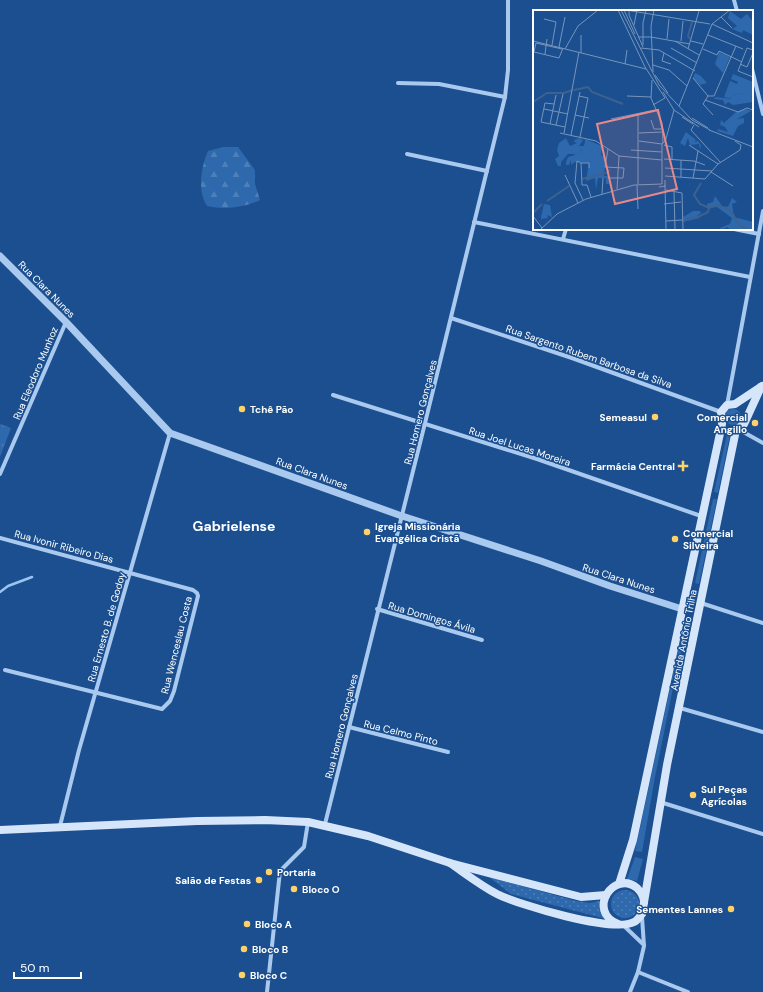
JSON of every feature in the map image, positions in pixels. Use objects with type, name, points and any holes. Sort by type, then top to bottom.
[{"type":"main road","name":"Avenida Antônio Trilha","points":[[619,884],[633,840],[701,516],[722,424],[721,412],[763,384]]},
{"type":"main road","name":"Avenida Antônio Trilha","points":[[641,915],[645,906],[660,802],[737,430],[744,424],[763,384]]},
{"type":"main road","points":[[731,404],[743,409],[746,418]]},
{"type":"main road","points":[[722,424],[727,429],[737,430]]},
{"type":"main road","points":[[0,830],[60,826],[257,820],[308,822],[324,824],[368,836],[450,863],[581,897],[606,894]]},
{"type":"main road","points":[[450,863],[482,885],[510,899],[586,921],[605,925],[623,925],[634,922],[641,915]]},
{"type":"main road","points":[[623,925],[611,920],[606,915],[603,901],[611,888],[619,884],[628,884],[635,887],[641,892],[645,906]]},
{"type":"street","name":"Rua Homero Gonçalves","points":[[324,824],[377,609],[426,423],[505,97],[508,70],[508,0]]},
{"type":"street","points":[[734,0],[737,10]]},
{"type":"street","points":[[753,73],[763,114]]},
{"type":"street","points":[[398,83],[440,84],[505,97]]},
{"type":"street","points":[[407,154],[487,171]]},
{"type":"street","points":[[731,404],[750,277],[763,211]]},
{"type":"street","points":[[474,222],[750,277]]},
{"type":"street","points":[[563,239],[566,230]]},
{"type":"street","points":[[739,230],[758,234]]},
{"type":"street","name":"Rua Clara Nunes","points":[[0,256],[66,322],[170,433],[402,516],[541,561],[610,586],[682,608]]},
{"type":"street","name":"Rua Sargento Rubem Barbosa da Silva","points":[[451,318],[572,358],[721,412]]},
{"type":"street","name":"Rua Eleodoro Munhoz","points":[[0,474],[66,322]]},
{"type":"street","name":"Rua Joel Lucas Moreira","points":[[333,395],[537,459],[701,516]]},
{"type":"street","points":[[737,430],[763,443]]},
{"type":"street","name":"Rua Ernesto B. de Godoy","points":[[60,826],[170,433]]},
{"type":"street","name":"Rua Ivonir Ribeiro Dias","points":[[0,538],[193,590]]},
{"type":"street","name":"Rua Wenceslau Costa","points":[[5,670],[162,709],[167,706],[174,691],[198,596],[197,592],[193,590]]},
{"type":"street","points":[[701,603],[763,623]]},
{"type":"street","name":"Rua Domingos Ávila","points":[[377,609],[482,640]]},
{"type":"street","points":[[680,708],[763,732]]},
{"type":"street","name":"Rua Celmo Pinto","points":[[349,727],[448,752]]},
{"type":"street","points":[[660,802],[763,834]]},
{"type":"street","points":[[267,992],[280,871],[304,847],[308,822]]},
{"type":"street","points":[[630,992],[638,972],[644,946],[641,915]]},
{"type":"street","points":[[623,925],[644,946]]},
{"type":"street","points":[[638,972],[688,992]]},
{"type":"green space","points":[[223,147],[238,147],[255,170],[255,184],[260,200],[234,208],[207,206],[201,186],[203,164],[208,151]]},
{"type":"green space","points":[[733,409],[739,411],[741,417],[739,423],[733,425],[727,423],[725,417],[727,411]]},
{"type":"green space","points":[[0,424],[11,428],[0,457]]},
{"type":"green space","points":[[727,434],[730,435],[718,493],[714,492]]},
{"type":"green space","points":[[713,499],[717,499],[699,584],[695,583]]},
{"type":"green space","points":[[685,617],[685,636],[676,680],[673,681],[672,679]]},
{"type":"green space","points":[[672,687],[642,852],[635,851],[670,688]]},
{"type":"green space","points":[[635,857],[643,859],[637,881],[627,879]]},
{"type":"green space","points":[[489,877],[576,901],[590,903],[599,901],[606,919],[511,894]]},
{"type":"green space","points":[[625,890],[635,894],[639,904],[635,914],[625,918],[615,914],[611,904],[615,894]]},
{"type":"waterway","points":[[0,592],[8,586],[32,577]]},
{"type":"place","name":"Tchê Pão","points":[[242,409]]},
{"type":"place","name":"Semeasul","points":[[655,417]]},
{"type":"place","name":"Comercial Angillo","points":[[755,423]]},
{"type":"place","name":"Farmácia Central","points":[[683,466]]},
{"type":"place","name":"Igreja Missionária Evangélica Cristã","points":[[367,532]]},
{"type":"place","name":"Comercial Silveira","points":[[675,539]]},
{"type":"place","name":"Sul Peças Agrícolas","points":[[693,795]]},
{"type":"place","name":"Portaria","points":[[269,872]]},
{"type":"place","name":"Salão de Festas","points":[[259,880]]},
{"type":"place","name":"Bloco O","points":[[294,889]]},
{"type":"place","name":"Sementes Lannes","points":[[731,909]]},
{"type":"place","name":"Bloco A","points":[[247,924]]},
{"type":"place","name":"Bloco B","points":[[244,949]]},
{"type":"place","name":"Bloco C","points":[[242,975]]},
{"type":"district","name":"Gabrielense","points":[[234,526]]}]
